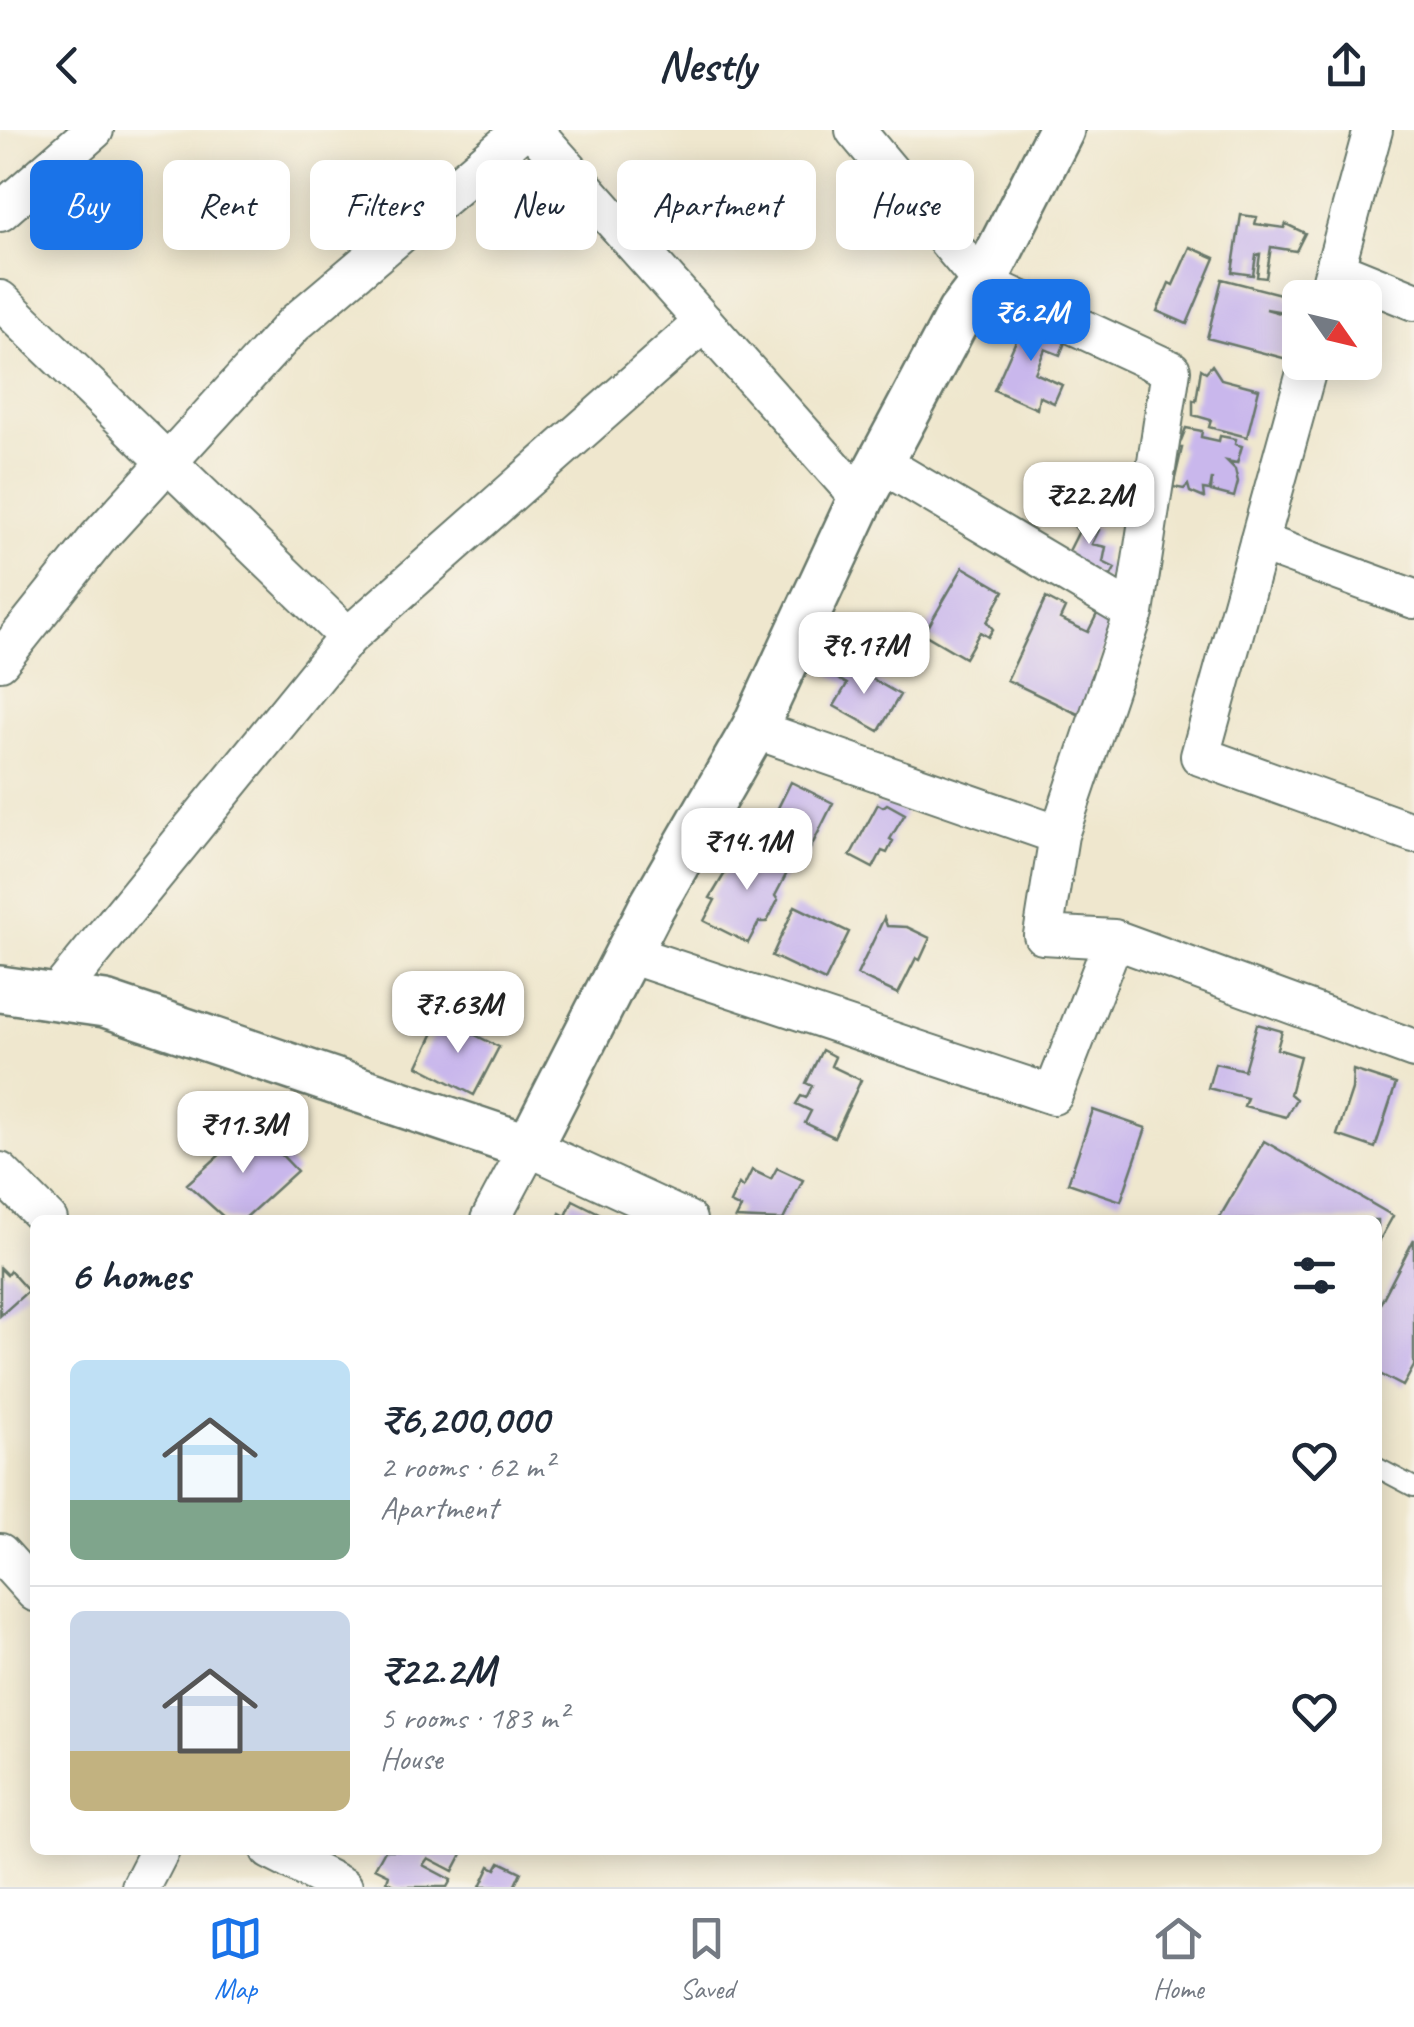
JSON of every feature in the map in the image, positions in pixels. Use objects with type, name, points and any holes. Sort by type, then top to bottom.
[{"type":"street","points":[[0,212],[94,130]]},
{"type":"street","points":[[0,662],[98,538],[294,324],[523,130]]},
{"type":"street","points":[[533,130],[704,322],[871,481],[1134,613]]},
{"type":"street","points":[[855,130],[983,282],[1171,370],[1134,613],[1059,835],[1043,935],[1114,939],[1414,1050]]},
{"type":"street","points":[[493,1215],[652,906],[754,729],[871,481],[960,313],[983,282],[1061,130]]},
{"type":"street","points":[[1332,280],[1373,130]]},
{"type":"street","points":[[1382,294],[1414,301]]},
{"type":"street","points":[[0,300],[348,637]]},
{"type":"street","points":[[55,997],[348,637],[704,322]]},
{"type":"street","points":[[1304,380],[1200,756],[1414,833]]},
{"type":"street","points":[[1259,542],[1414,599]]},
{"type":"street","points":[[754,729],[1059,835]]},
{"type":"street","points":[[647,960],[1052,1095],[1114,939]]},
{"type":"street","points":[[0,989],[104,1004],[529,1147],[676,1215]]},
{"type":"street","points":[[0,1172],[43,1215]]},
{"type":"street","points":[[0,1553],[30,1586]]},
{"type":"street","points":[[141,1887],[157,1855]]},
{"type":"street","points":[[280,1855],[343,1887]]},
{"type":"lane","points":[[1382,1470],[1414,1487]]},
{"type":"building","points":[[1241,215],[1257,217],[1255,224],[1284,228],[1286,224],[1305,233],[1296,251],[1271,247],[1266,278],[1257,277],[1260,254],[1256,255],[1253,275],[1232,272]]},
{"type":"building","points":[[1190,247],[1215,258],[1187,324],[1157,311]]},
{"type":"building","points":[[1222,279],[1282,294],[1282,312],[1266,309],[1282,314],[1282,358],[1207,338]]},
{"type":"building","points":[[1027,316],[1068,335],[1060,355],[1045,349],[1035,373],[1062,385],[1054,403],[1039,396],[1037,409],[994,390]]},
{"type":"building","points":[[1212,365],[1221,379],[1259,389],[1247,437],[1209,427],[1211,420],[1193,415],[1201,369],[1206,372]]},
{"type":"building","points":[[1186,428],[1202,431],[1201,437],[1219,441],[1220,436],[1236,439],[1235,444],[1242,446],[1237,463],[1227,461],[1235,469],[1238,482],[1234,497],[1211,491],[1212,479],[1210,490],[1203,489],[1204,498],[1190,492],[1188,485],[1184,489],[1173,487],[1182,448],[1178,448]]},
{"type":"building","points":[[1088,494],[1095,497],[1083,523],[1099,530],[1092,544],[1106,547],[1103,562],[1115,568],[1108,581],[1065,559],[1079,531],[1074,526]]},
{"type":"building","points":[[963,567],[1004,591],[987,622],[993,629],[988,637],[980,632],[965,658],[924,634]]},
{"type":"building","points":[[1046,598],[1065,608],[1060,619],[1088,632],[1097,614],[1117,624],[1091,676],[1099,686],[1084,717],[1007,680]]},
{"type":"building","points":[[838,663],[845,663],[900,695],[879,731],[834,706],[847,684],[831,675]]},
{"type":"building","points":[[791,782],[833,803],[805,859],[762,840]]},
{"type":"building","points":[[878,804],[887,804],[905,814],[890,839],[893,841],[887,853],[882,851],[873,868],[850,856]]},
{"type":"building","points":[[743,843],[790,867],[767,922],[759,922],[748,943],[704,921],[715,900],[710,898]]},
{"type":"building","points":[[795,906],[849,932],[825,981],[772,956]]},
{"type":"building","points":[[884,918],[887,926],[907,927],[930,938],[898,994],[857,975]]},
{"type":"building","points":[[441,1018],[499,1047],[474,1095],[418,1066]]},
{"type":"building","points":[[1257,1024],[1282,1031],[1277,1049],[1300,1056],[1290,1094],[1296,1099],[1286,1117],[1244,1106],[1247,1098],[1208,1088],[1215,1063],[1244,1070]]},
{"type":"building","points":[[822,1050],[835,1057],[831,1066],[861,1080],[834,1137],[805,1123],[811,1111],[796,1104],[801,1096],[806,1098],[812,1086],[806,1083]]},
{"type":"building","points":[[1353,1070],[1396,1084],[1375,1148],[1337,1135],[1352,1090]]},
{"type":"building","points":[[1093,1110],[1146,1128],[1121,1201],[1068,1183]]},
{"type":"building","points":[[253,1125],[297,1171],[249,1215],[221,1215],[187,1184]]},
{"type":"building","points":[[1264,1141],[1393,1216],[1382,1236],[1382,1215],[1221,1215]]},
{"type":"building","points":[[777,1168],[803,1180],[786,1215],[738,1215],[741,1208],[730,1203],[739,1184],[743,1188],[752,1170],[771,1179]]},
{"type":"building","points":[[573,1200],[603,1215],[566,1215]]},
{"type":"building","points":[[1414,1239],[1414,1366],[1403,1386],[1382,1375],[1382,1300]]},
{"type":"building","points":[[0,1268],[7,1275],[10,1271],[28,1291],[0,1316]]},
{"type":"building","points":[[382,1855],[461,1855],[453,1871],[428,1858],[423,1865],[451,1880],[447,1887],[398,1887],[387,1881],[389,1875],[375,1868]]},
{"type":"building","points":[[500,1862],[521,1872],[514,1887],[480,1887],[490,1866],[496,1869]]}]
